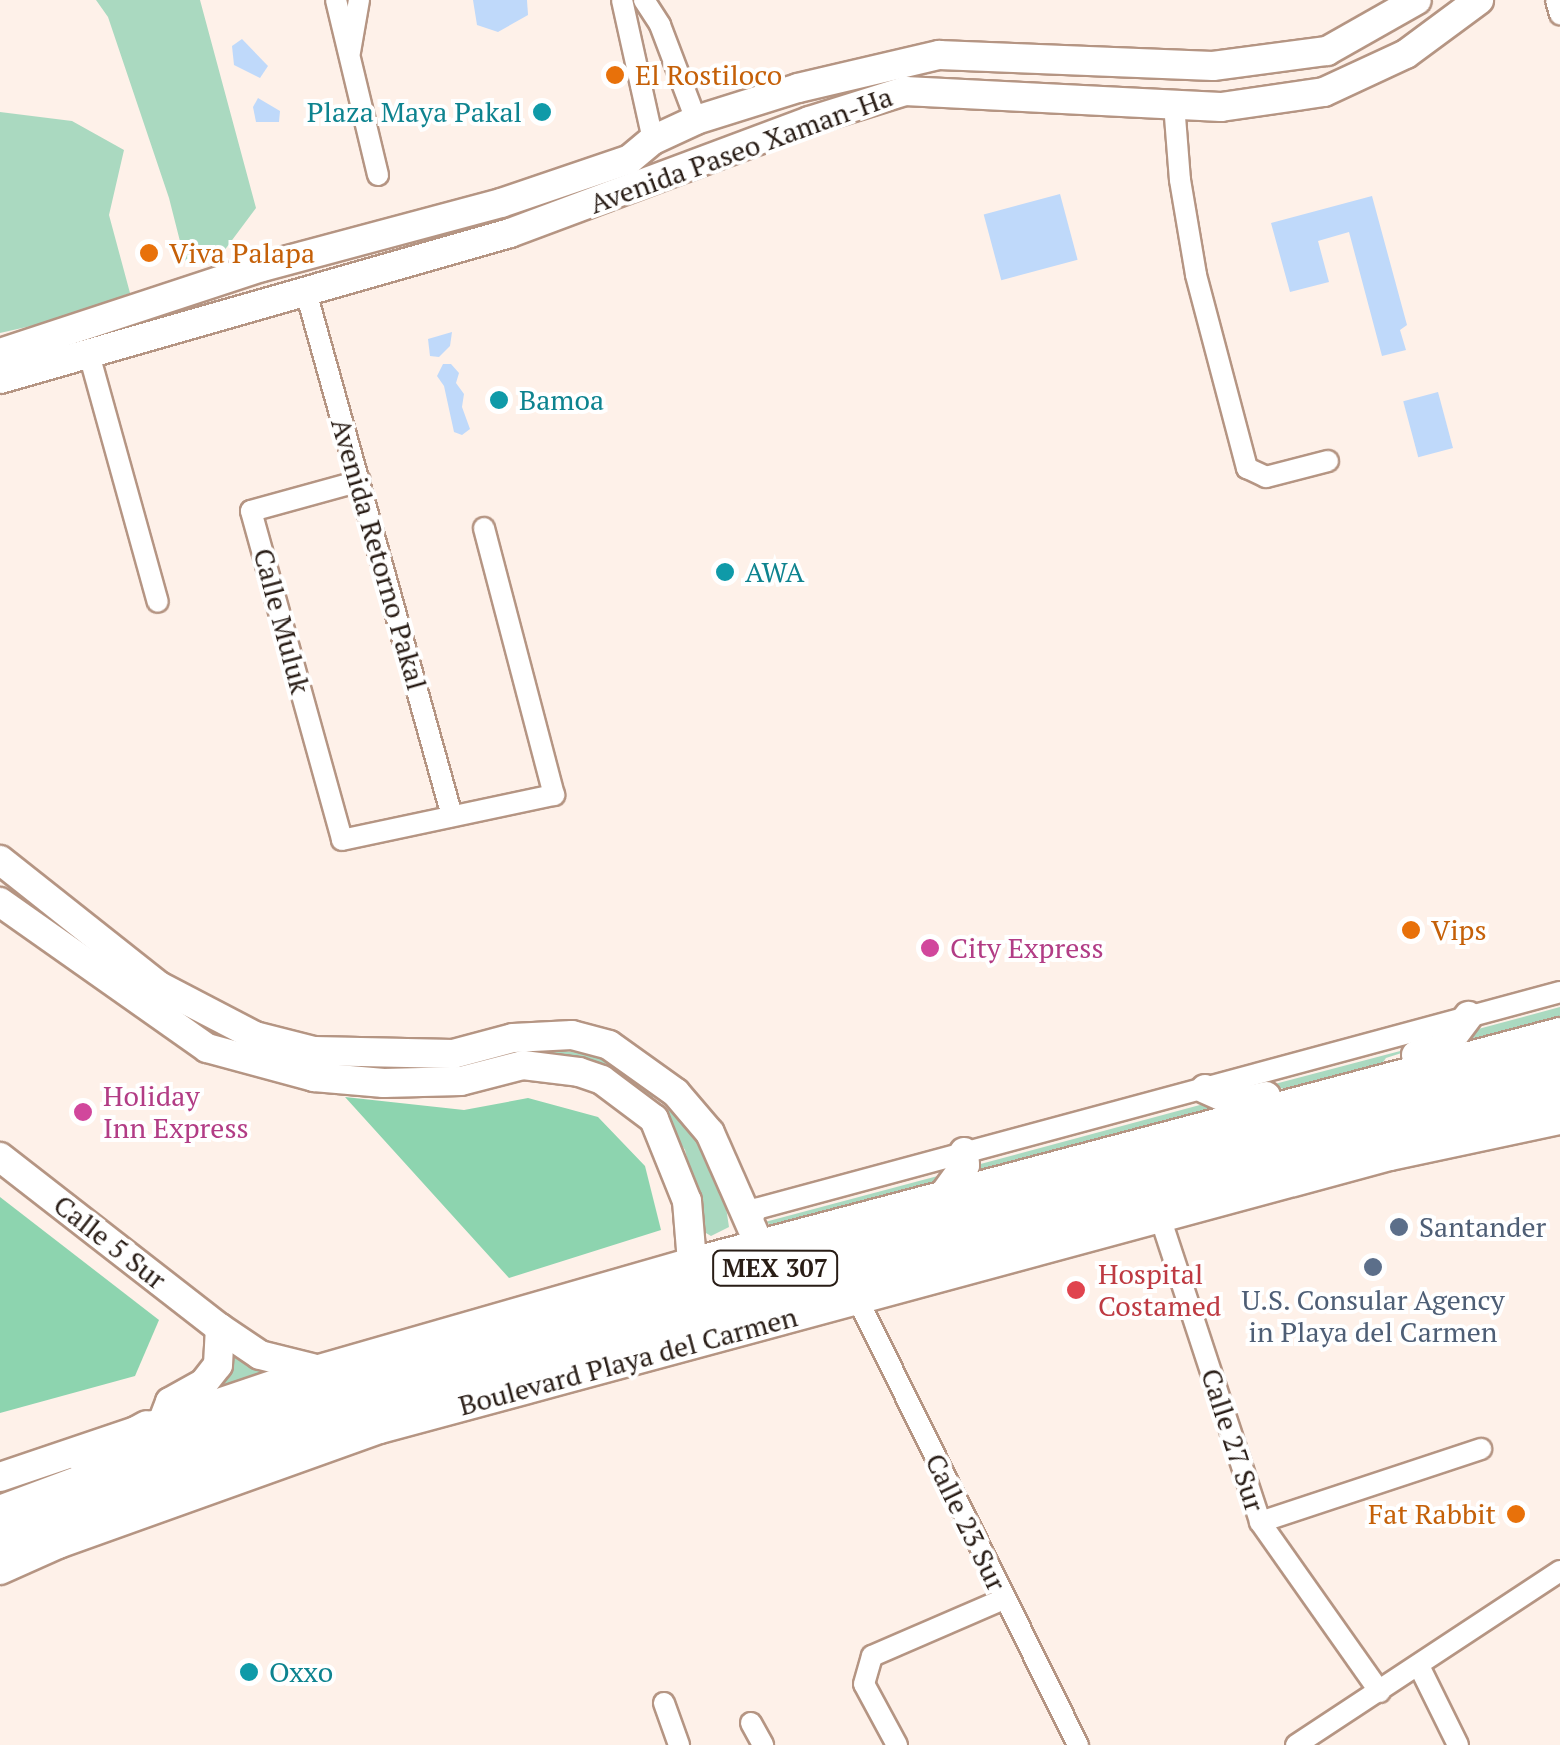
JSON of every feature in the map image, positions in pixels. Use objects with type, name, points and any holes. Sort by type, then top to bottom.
[{"type":"highway","name":"MEX 307","points":[[5,1498],[318,1396],[614,1311],[1560,1056]]},
{"type":"highway","name":"MEX 307","points":[[0,1542],[302,1428],[473,1377],[1560,1090]]},
{"type":"highway","points":[[5,1498],[154,1425]]},
{"type":"main road","name":"Avenida Paseo Xaman-Ha","points":[[0,353],[262,267],[501,203],[630,159],[652,140],[696,120],[798,88],[939,55],[1212,66],[1327,51],[1417,0]]},
{"type":"main road","name":"Avenida Paseo Xaman-Ha","points":[[0,379],[510,233],[809,121],[906,91],[1221,106],[1324,92],[1406,54],[1479,0]]},
{"type":"main road","points":[[798,88],[809,121]]},
{"type":"main road","points":[[0,860],[159,986],[206,1014],[255,1036],[314,1051],[452,1054],[513,1038],[572,1035],[609,1045],[676,1093],[710,1133],[756,1233]]},
{"type":"main road","points":[[0,902],[207,1048],[314,1077],[384,1083],[461,1081],[523,1065],[579,1072],[602,1080],[654,1119],[687,1201],[694,1237],[692,1262]]},
{"type":"main road","points":[[1373,1083],[1391,1062],[1445,1047],[1468,1016]]},
{"type":"main road","points":[[154,1425],[319,1368],[692,1262],[756,1233],[942,1197],[1560,1032]]},
{"type":"main road","points":[[384,1083],[383,1067],[397,1052]]},
{"type":"main road","points":[[1205,1089],[1236,1102],[1272,1095],[1296,1102]]},
{"type":"main road","name":"Boulevard Playa del Carmen","points":[[0,1570],[58,1544],[380,1429],[1390,1156],[1560,1121]]},
{"type":"main road","points":[[942,1197],[965,1165],[964,1152]]},
{"type":"main road","name":"Calle 5 Sur","points":[[0,1157],[260,1355],[288,1365],[319,1368]]},
{"type":"main road","points":[[154,1425],[170,1402],[203,1384],[218,1365],[220,1328]]},
{"type":"street","points":[[336,0],[378,175]]},
{"type":"street","points":[[349,54],[359,0]]},
{"type":"street","points":[[622,0],[652,140]]},
{"type":"street","points":[[644,0],[660,25],[696,120]]},
{"type":"street","points":[[1556,0],[1560,14]]},
{"type":"street","points":[[1174,104],[1180,180],[1196,275],[1247,468],[1266,477],[1328,462]]},
{"type":"street","name":"Avenida Retorno Pakal","points":[[306,292],[452,816]]},
{"type":"street","points":[[88,354],[158,602]]},
{"type":"street","name":"Calle Muluk","points":[[360,481],[251,511],[342,840],[452,816]]},
{"type":"street","points":[[452,816],[554,794],[484,528]]},
{"type":"street","points":[[756,1233],[756,1209],[1560,992]]},
{"type":"street","name":"Calle 27 Sur","points":[[1160,1218],[1260,1522],[1380,1692]]},
{"type":"street","name":"Calle 23 Sur","points":[[857,1298],[1078,1745]]},
{"type":"street","points":[[1260,1522],[1481,1448]]},
{"type":"street","points":[[1296,1745],[1560,1571]]},
{"type":"street","points":[[897,1745],[864,1684],[872,1656],[1004,1599]]},
{"type":"street","points":[[1419,1666],[1458,1745]]},
{"type":"street","points":[[664,1704],[679,1745]]},
{"type":"street","points":[[751,1722],[763,1745]]},
{"type":"green space","points":[[96,0],[200,0],[256,208],[215,263],[185,261],[169,198],[108,17]]},
{"type":"green space","points":[[0,112],[72,121],[124,150],[109,215],[130,293],[66,318],[0,333]]},
{"type":"green space","points":[[1560,1007],[1560,1020],[1454,1049],[1467,1032]]},
{"type":"green space","points":[[1442,1040],[1386,1058],[1378,1069],[1291,1091],[1277,1087],[1237,1094]]},
{"type":"green space","points":[[533,1048],[582,1053],[618,1065],[657,1090],[652,1099],[620,1078],[490,1057]]},
{"type":"green space","points":[[345,1097],[464,1110],[528,1098],[598,1117],[645,1166],[661,1230],[509,1278]]},
{"type":"green space","points":[[1211,1102],[1229,1109],[962,1182],[973,1166]]},
{"type":"green space","points":[[679,1106],[722,1181],[729,1227],[711,1236],[706,1233],[685,1150],[664,1118],[669,1109]]},
{"type":"green space","points":[[949,1173],[939,1187],[778,1227],[765,1222]]},
{"type":"green space","points":[[0,1197],[159,1320],[135,1376],[0,1413]]},
{"type":"green space","points":[[236,1351],[270,1372],[223,1387],[220,1382]]},
{"type":"water","points":[[473,0],[527,0],[528,15],[498,32],[477,25]]},
{"type":"water","points":[[242,39],[268,66],[260,78],[234,65],[232,46]]},
{"type":"water","points":[[258,98],[280,111],[279,122],[256,122],[253,107]]},
{"type":"water","points":[[1060,194],[1078,260],[1001,280],[984,214]]},
{"type":"water","points":[[1372,196],[1407,325],[1400,330],[1406,350],[1382,356],[1349,232],[1318,241],[1329,282],[1290,292],[1271,223]]},
{"type":"water","points":[[452,332],[450,346],[439,357],[430,356],[428,339]]},
{"type":"water","points":[[443,364],[451,364],[459,373],[456,383],[464,394],[462,407],[470,429],[462,435],[454,432],[444,386],[437,376]]},
{"type":"water","points":[[1438,392],[1453,448],[1418,457],[1403,401]]},
{"type":"place","name":"El Rostiloco","points":[[615,75]]},
{"type":"place","name":"Plaza Maya Pakal","points":[[542,112]]},
{"type":"place","name":"Viva Palapa","points":[[149,253]]},
{"type":"place","name":"Bamoa","points":[[499,400]]},
{"type":"place","name":"AWA","points":[[725,572]]},
{"type":"place","name":"Vips","points":[[1411,930]]},
{"type":"place","name":"City Express","points":[[930,948]]},
{"type":"place","name":"Holiday Inn Express","points":[[83,1112]]},
{"type":"place","name":"Santander","points":[[1399,1227]]},
{"type":"place","name":"U.S. Consular Agency in Playa del Carmen","points":[[1373,1267]]},
{"type":"place","name":"Hospital Costamed","points":[[1076,1290]]},
{"type":"place","name":"Fat Rabbit","points":[[1516,1514]]},
{"type":"place","name":"Oxxo","points":[[249,1672]]}]
